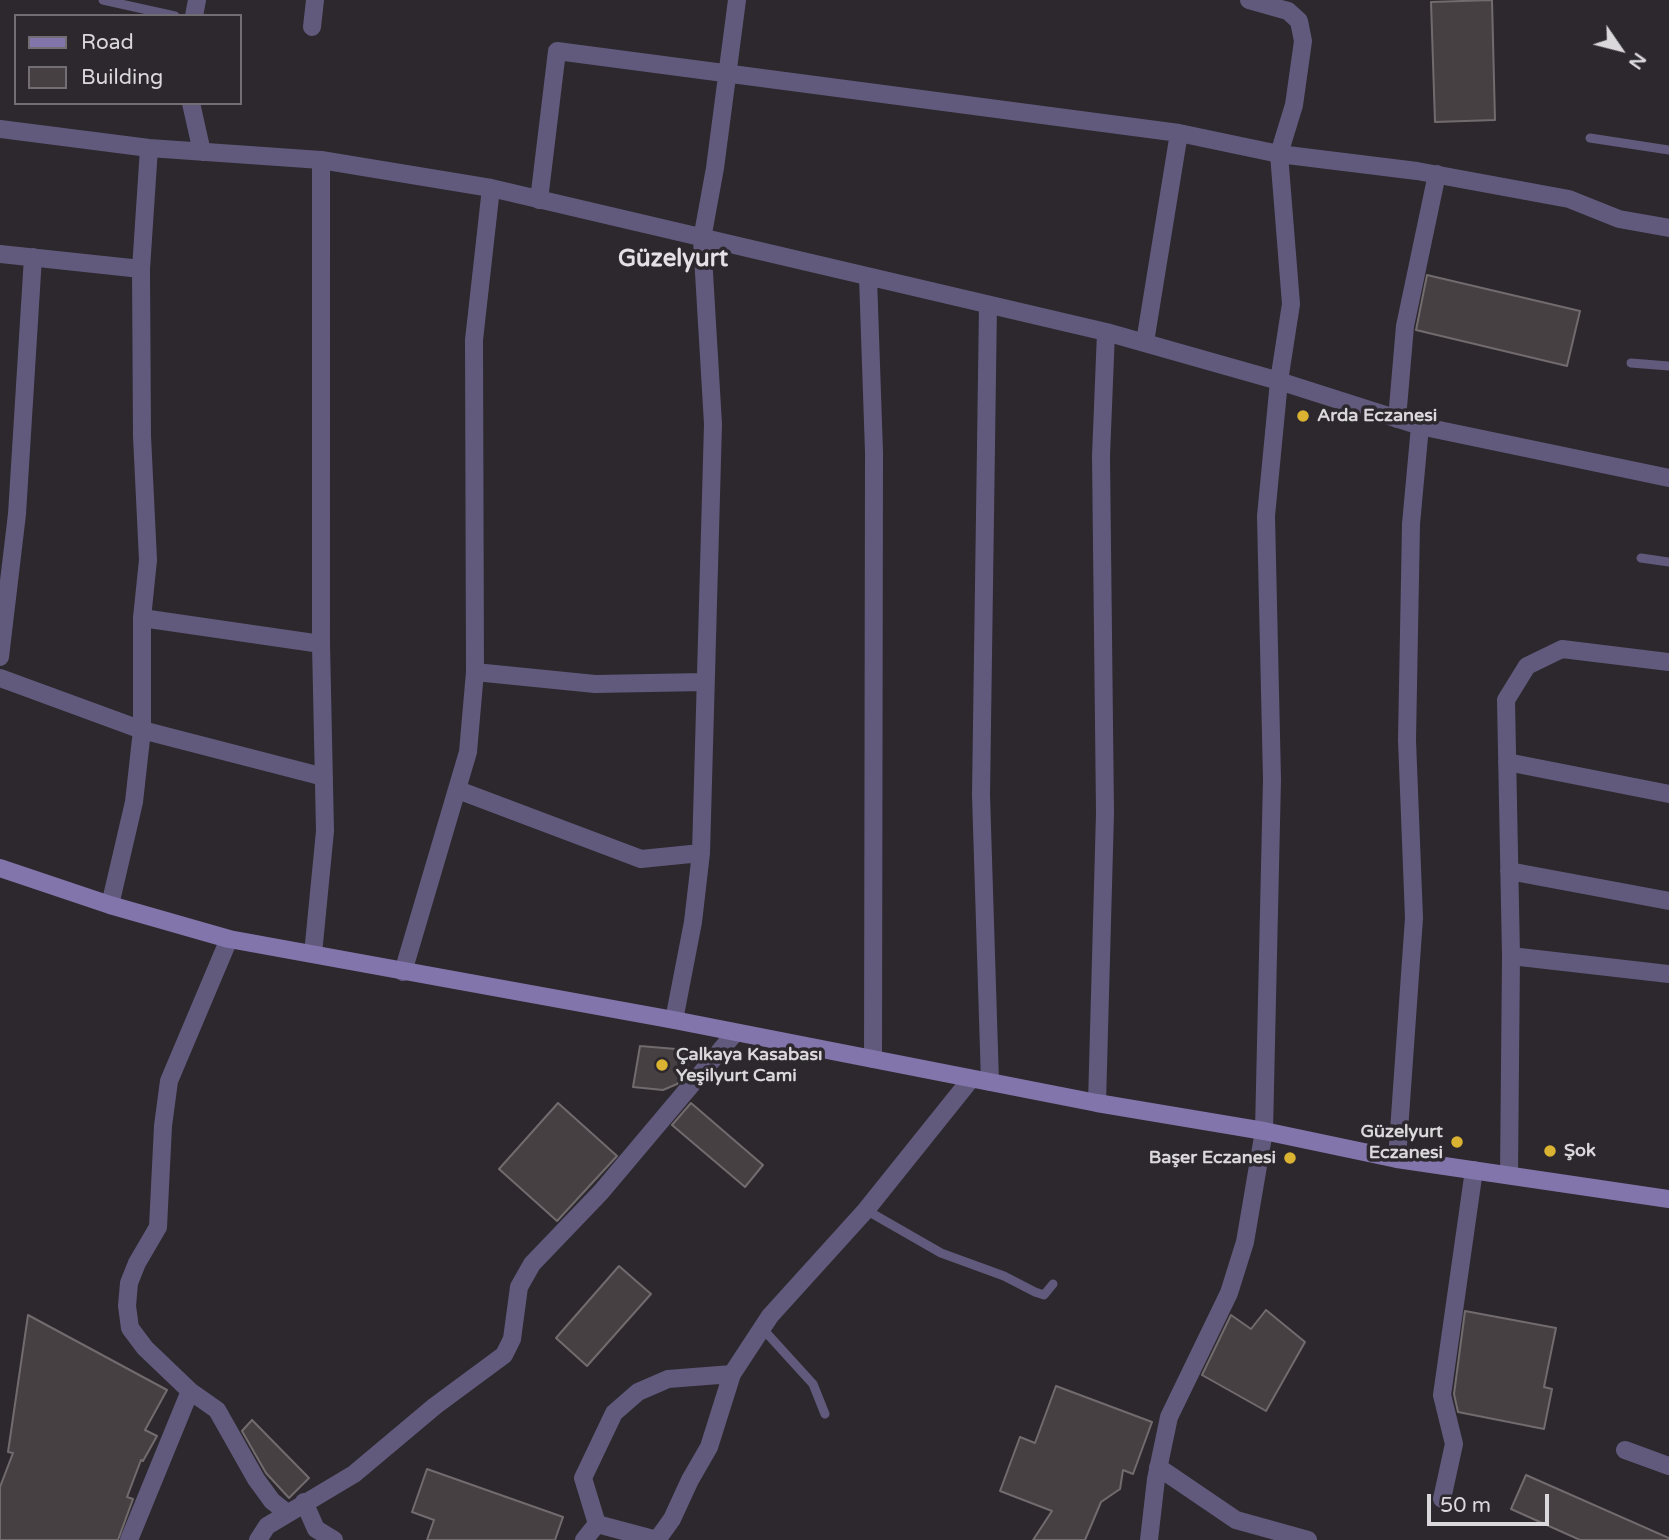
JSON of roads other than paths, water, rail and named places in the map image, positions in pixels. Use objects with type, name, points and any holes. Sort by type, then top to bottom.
[{"type":"main road","points":[[0,868],[110,905],[229,939],[674,1020],[1097,1103],[1264,1131],[1397,1159],[1669,1199]]},
{"type":"street","points":[[312,26],[314,0]]},
{"type":"street","points":[[674,1020],[693,922],[701,853],[713,424],[702,239],[737,0]]},
{"type":"street","points":[[1149,1540],[1158,1467],[1173,1406],[1229,1293],[1245,1242],[1264,1131],[1272,779],[1266,516],[1279,381],[1291,304],[1279,154],[1294,105],[1303,41],[1299,21],[1288,11],[1249,0]]},
{"type":"street","points":[[539,200],[557,51],[1180,132],[1279,154],[1437,174],[1569,199],[1619,219],[1669,228]]},
{"type":"street","points":[[191,105],[202,152]]},
{"type":"street","points":[[0,129],[149,148],[321,160],[491,188],[1106,332],[1279,381],[1420,426],[1669,478]]},
{"type":"street","points":[[1145,342],[1180,132]]},
{"type":"street","points":[[110,905],[134,802],[142,730],[142,618],[148,560],[142,436],[141,269],[149,148]]},
{"type":"street","points":[[313,954],[325,831],[321,644],[321,160]]},
{"type":"street","points":[[1397,419],[1405,326],[1437,174]]},
{"type":"street","points":[[403,972],[468,752],[475,672],[474,340],[491,188]]},
{"type":"street","points":[[0,254],[141,269]]},
{"type":"street","points":[[0,657],[18,514],[33,257]]},
{"type":"street","points":[[868,277],[874,452],[873,1059]]},
{"type":"street","points":[[988,305],[981,795],[990,1082]]},
{"type":"street","points":[[1097,1103],[1105,813],[1101,456],[1106,332]]},
{"type":"street","points":[[1397,1159],[1415,918],[1408,740],[1411,524],[1420,426]]},
{"type":"street","points":[[142,618],[321,644]]},
{"type":"street","points":[[1508,1175],[1511,956],[1506,700],[1527,666],[1562,649],[1669,662]]},
{"type":"street","points":[[475,672],[595,684],[704,682]]},
{"type":"street","points":[[0,678],[142,730],[324,777]]},
{"type":"street","points":[[1507,762],[1669,794]]},
{"type":"street","points":[[458,790],[641,859],[701,853]]},
{"type":"street","points":[[1509,871],[1669,901]]},
{"type":"street","points":[[229,939],[169,1081],[163,1126],[158,1227],[129,1283],[127,1306],[130,1328],[145,1348],[190,1391],[217,1410],[256,1479],[272,1501],[286,1512]]},
{"type":"street","points":[[1511,956],[1669,974]]},
{"type":"street","points":[[258,1540],[267,1526],[286,1512],[354,1474],[435,1406],[504,1355],[512,1339],[519,1287],[532,1264],[610,1182],[734,1033]]},
{"type":"street","points":[[597,1524],[657,1540],[709,1447],[732,1374],[762,1328],[866,1210],[971,1079]]},
{"type":"street","points":[[1442,1499],[1454,1444],[1442,1395],[1474,1170]]},
{"type":"street","points":[[597,1524],[583,1478],[614,1413],[638,1392],[667,1379],[732,1374]]},
{"type":"street","points":[[129,1540],[190,1391]]},
{"type":"street","points":[[1625,1450],[1669,1466]]},
{"type":"street","points":[[1158,1467],[1236,1520],[1308,1540]]},
{"type":"street","points":[[304,1503],[316,1529],[334,1540]]},
{"type":"street","points":[[584,1540],[597,1524]]},
{"type":"lane","points":[[103,0],[166,14]]},
{"type":"lane","points":[[1590,138],[1669,150]]},
{"type":"lane","points":[[1632,363],[1669,366]]},
{"type":"lane","points":[[1641,558],[1669,562]]},
{"type":"lane","points":[[866,1210],[942,1253],[1004,1276],[1035,1292],[1044,1295],[1053,1284]]},
{"type":"lane","points":[[762,1328],[813,1384],[825,1414]]},
{"type":"place","name":"Arda Eczanesi","points":[[1303,416]]},
{"type":"place","name":"Çalkaya Kasabası Yeşilyurt Cami","points":[[662,1065]]},
{"type":"place","name":"Güzelyurt Eczanesi","points":[[1457,1142]]},
{"type":"place","name":"Şok","points":[[1550,1151]]},
{"type":"place","name":"Başer Eczanesi","points":[[1290,1158]]},
{"type":"district","name":"Güzelyurt","points":[[673,260]]}]
